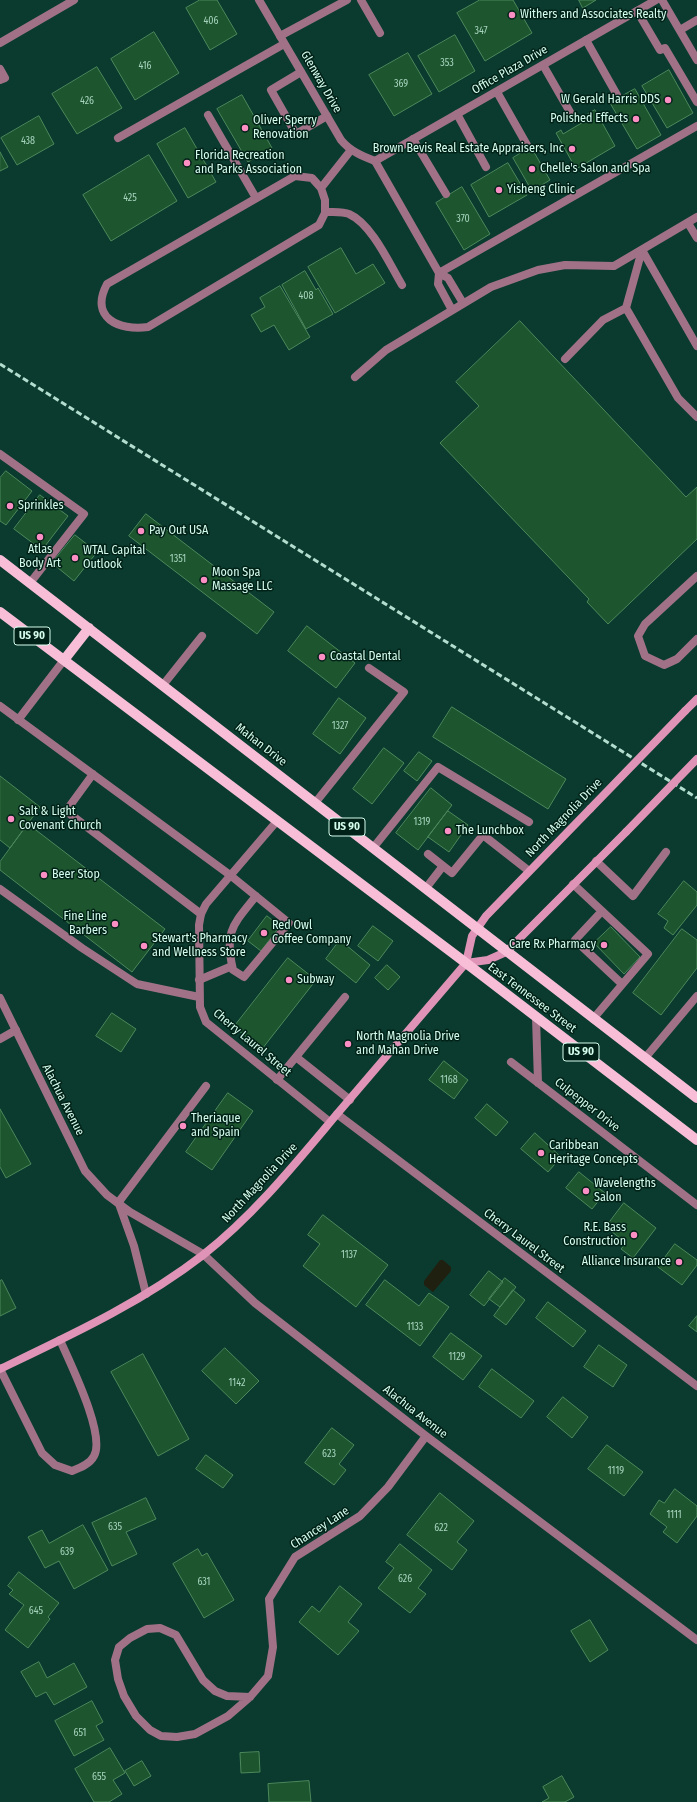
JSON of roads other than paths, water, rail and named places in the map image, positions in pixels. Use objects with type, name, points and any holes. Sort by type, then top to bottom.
[{"type":"main road","name":"Mahan Drive","points":[[0,560],[426,888],[506,952]]},
{"type":"main road","name":"US 90","points":[[0,612],[466,963]]},
{"type":"main road","points":[[64,660],[89,628]]},
{"type":"main road","name":"North Magnolia Drive","points":[[0,1369],[102,1320],[146,1294],[203,1254],[239,1224],[266,1196],[350,1100],[466,963],[469,945],[476,928],[495,905],[697,699]]},
{"type":"main road","points":[[466,963],[488,960],[506,952],[626,832],[697,758]]},
{"type":"main road","name":"East Tennessee Street","points":[[506,952],[697,1098]]},
{"type":"main road","name":"East Tennessee Street","points":[[466,963],[697,1140]]},
{"type":"street","points":[[0,43],[74,0]]},
{"type":"street","name":"Glenway Drive","points":[[259,0],[341,140],[351,150],[375,161]]},
{"type":"street","points":[[118,138],[347,0]]},
{"type":"street","points":[[361,0],[380,33]]},
{"type":"street","name":"Office Plaza Drive","points":[[375,161],[656,0]]},
{"type":"street","points":[[662,0],[697,60]]},
{"type":"street","points":[[637,11],[660,50],[665,48],[697,102]]},
{"type":"street","points":[[680,30],[697,20]]},
{"type":"street","points":[[586,40],[617,95]]},
{"type":"street","points":[[543,65],[574,119]]},
{"type":"street","points":[[0,69],[5,78],[0,80]]},
{"type":"street","points":[[301,72],[271,90],[296,134],[327,116]]},
{"type":"street","points":[[497,92],[527,145]]},
{"type":"street","points":[[457,114],[486,167]]},
{"type":"street","points":[[208,115],[256,198]]},
{"type":"street","points":[[439,273],[697,126]]},
{"type":"street","points":[[414,139],[446,194]]},
{"type":"street","points":[[321,188],[351,150]]},
{"type":"street","points":[[375,161],[439,273],[448,278],[463,303]]},
{"type":"street","points":[[295,176],[312,178],[321,188],[325,200],[325,212],[319,225],[148,327],[135,329],[124,327],[114,323],[105,314],[101,304],[102,293],[106,284],[295,176]]},
{"type":"street","points":[[325,212],[348,213],[359,220],[368,229],[402,285]]},
{"type":"street","points":[[355,377],[386,350],[490,287],[538,270],[565,265],[614,266],[697,217]]},
{"type":"street","points":[[688,223],[697,238]]},
{"type":"street","points":[[642,250],[626,308],[678,398],[697,417]]},
{"type":"street","points":[[642,250],[697,346]]},
{"type":"street","points":[[439,273],[438,284],[452,310]]},
{"type":"street","points":[[564,358],[603,320],[626,308]]},
{"type":"street","points":[[0,454],[84,514],[30,583]]},
{"type":"street","points":[[697,576],[645,624],[638,636],[645,656],[664,665],[677,659],[697,639]]},
{"type":"street","points":[[163,685],[202,636]]},
{"type":"street","points":[[18,720],[64,660]]},
{"type":"street","points":[[315,803],[404,692],[369,668]]},
{"type":"street","points":[[0,706],[230,875],[256,896],[289,923],[244,977],[233,970],[228,943],[233,925],[256,896]]},
{"type":"street","points":[[373,848],[438,767],[529,822]]},
{"type":"street","points":[[93,774],[66,811],[201,914]]},
{"type":"street","name":"Cherry Laurel Street","points":[[276,821],[206,904],[201,914],[199,925],[199,997],[201,1013],[206,1022],[330,1122]]},
{"type":"street","points":[[428,854],[452,873],[483,835],[529,871]]},
{"type":"street","points":[[596,861],[633,896],[666,852]]},
{"type":"street","points":[[426,888],[443,866]]},
{"type":"street","points":[[573,884],[648,954],[593,1018]]},
{"type":"street","points":[[0,889],[82,948],[137,984],[199,997]]},
{"type":"street","points":[[602,911],[575,940],[622,984]]},
{"type":"street","points":[[199,980],[232,966]]},
{"type":"street","points":[[645,1058],[697,996]]},
{"type":"street","points":[[278,1080],[345,997]]},
{"type":"street","name":"Alachua Avenue","points":[[0,998],[85,1171],[107,1195],[203,1254],[255,1302],[426,1436],[697,1640]]},
{"type":"street","name":"Culpepper Drive","points":[[536,1017],[538,1082]]},
{"type":"street","points":[[0,1039],[16,1030]]},
{"type":"street","points":[[296,1057],[350,1100]]},
{"type":"street","name":"Culpepper Drive","points":[[511,1062],[697,1205]]},
{"type":"street","points":[[118,1203],[206,1086]]},
{"type":"street","name":"Cherry Laurel Street","points":[[337,1114],[697,1386]]},
{"type":"street","name":"Alachua Avenue","points":[[118,1203],[134,1246],[146,1294]]},
{"type":"street","points":[[0,1369],[42,1453],[55,1465],[72,1471],[83,1466],[94,1456],[98,1441],[88,1407],[60,1340]]},
{"type":"street","name":"Chancey Lane","points":[[250,1697],[228,1696],[215,1691],[203,1680],[176,1635],[160,1628],[147,1630],[130,1638],[120,1647],[115,1660],[118,1679],[124,1696],[136,1716],[150,1730],[161,1736],[177,1738],[195,1734],[228,1716],[250,1697],[268,1676],[273,1647],[269,1599],[283,1574],[295,1557],[360,1516],[388,1487],[426,1436]]},
{"type":"railway","points":[[0,364],[697,798]]},
{"type":"place","name":"Withers and Associates Realty","points":[[512,15]]},
{"type":"place","name":"W Gerald Harris DDS","points":[[668,100]]},
{"type":"place","name":"Polished Effects","points":[[636,119]]},
{"type":"place","name":"Oliver Sperry Renovation","points":[[245,128]]},
{"type":"place","name":"Brown Bevis Real Estate Appraisers, Inc","points":[[572,149]]},
{"type":"place","name":"Florida Recreation and Parks Association","points":[[187,163]]},
{"type":"place","name":"Chelle's Salon and Spa","points":[[532,169]]},
{"type":"place","name":"Yisheng Clinic","points":[[499,190]]},
{"type":"place","name":"Sprinkles","points":[[10,506]]},
{"type":"place","name":"Pay Out USA","points":[[141,531]]},
{"type":"place","name":"Atlas Body Art","points":[[40,537]]},
{"type":"place","name":"WTAL Capital Outlook","points":[[75,558]]},
{"type":"place","name":"Moon Spa Massage LLC","points":[[204,580]]},
{"type":"place","name":"Coastal Dental","points":[[322,657]]},
{"type":"place","name":"Salt & Light Covenant Church","points":[[11,819]]},
{"type":"place","name":"The Lunchbox","points":[[448,831]]},
{"type":"place","name":"Beer Stop","points":[[44,875]]},
{"type":"place","name":"Fine Line Barbers","points":[[115,924]]},
{"type":"place","name":"Red Owl Coffee Company","points":[[264,933]]},
{"type":"place","name":"Care Rx Pharmacy","points":[[604,945]]},
{"type":"place","name":"Stewart's Pharmacy and Wellness Store","points":[[144,946]]},
{"type":"place","name":"Subway","points":[[289,980]]},
{"type":"place","name":"North Magnolia Drive and Mahan Drive","points":[[348,1044]]},
{"type":"place","name":"Theriaque and Spain","points":[[183,1126]]},
{"type":"place","name":"Caribbean Heritage Concepts","points":[[541,1153]]},
{"type":"place","name":"Wavelengths Salon","points":[[586,1191]]},
{"type":"place","name":"R.E. Bass Construction","points":[[634,1235]]},
{"type":"place","name":"Alliance Insurance","points":[[679,1262]]}]
